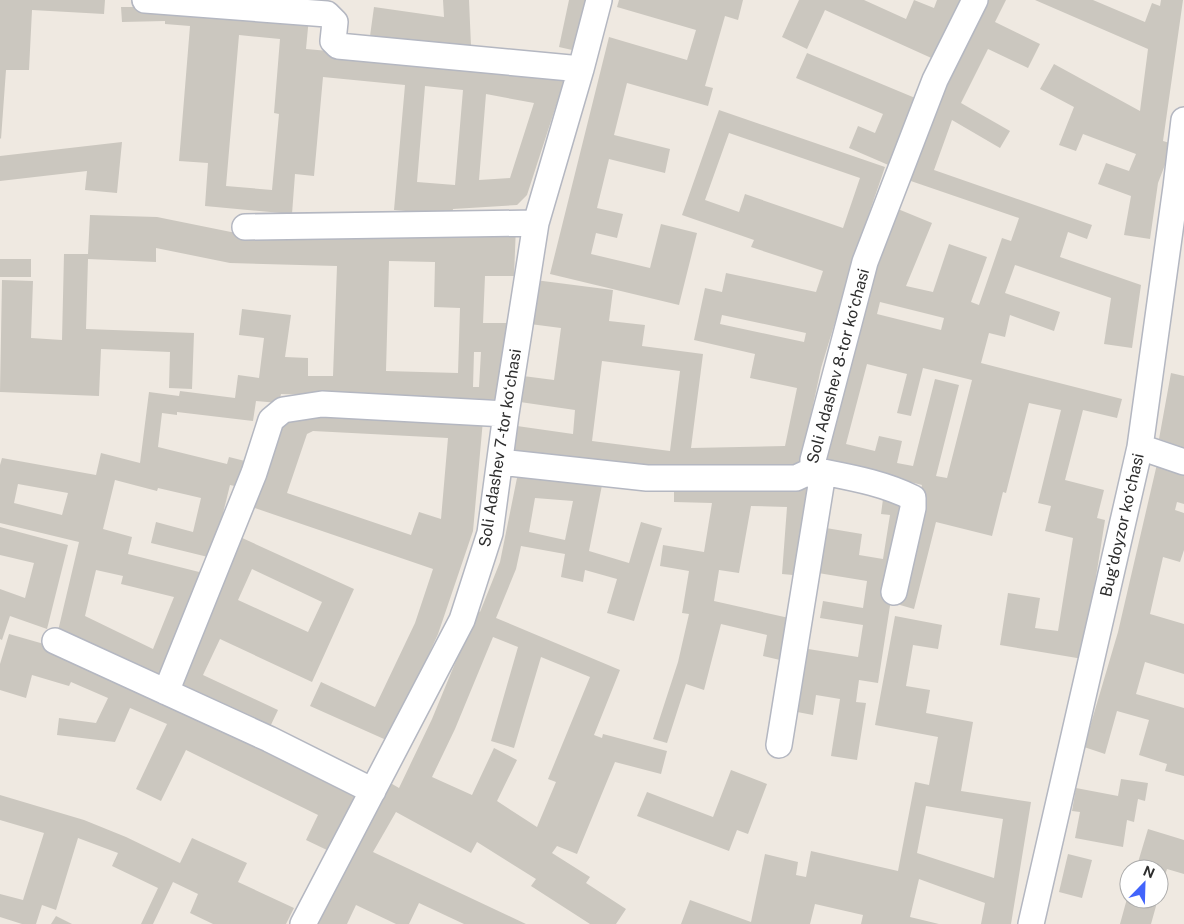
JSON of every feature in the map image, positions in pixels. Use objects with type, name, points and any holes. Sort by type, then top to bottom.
[{"type":"street","points":[[145,0],[327,14],[335,22],[333,40],[338,46],[581,69]]},
{"type":"street","name":"Soli Adashev 7-tor koʻchasi","points":[[303,924],[462,620],[490,533],[506,414],[536,223],[599,0]]},
{"type":"street","name":"Soli Adashev 8-tor koʻchasi","points":[[500,462],[647,478],[796,478],[813,470],[812,460],[865,262],[935,80],[975,0]]},
{"type":"street","name":"Bug'doyzor koʻchasi","points":[[1031,924],[1140,447],[1180,189],[1184,120]]},
{"type":"street","points":[[245,226],[536,223]]},
{"type":"street","points":[[166,692],[254,473],[271,420],[283,410],[322,404],[506,414]]},
{"type":"street","points":[[1140,447],[1184,462]]},
{"type":"street","points":[[813,470],[876,484],[913,498],[913,508],[894,592]]},
{"type":"street","points":[[779,745],[821,485],[813,470]]},
{"type":"street","points":[[55,641],[269,739],[373,790]]},
{"type":"building","points":[[0,0],[105,0],[104,14],[32,10],[29,70],[6,70],[1,139],[0,138]]},
{"type":"building","points":[[443,0],[469,0],[471,46],[445,47],[370,36],[374,7],[444,17]]},
{"type":"building","points":[[569,0],[591,0],[581,52],[559,47]]},
{"type":"building","points":[[619,0],[743,0],[738,20],[725,16],[705,86],[713,88],[708,106],[627,83],[614,135],[670,149],[665,173],[609,159],[597,208],[623,214],[617,238],[596,233],[591,254],[650,268],[661,224],[697,233],[679,305],[550,274],[609,37],[687,60],[696,30],[617,7]]},
{"type":"building","points":[[799,0],[864,0],[906,19],[914,0],[934,8],[937,0],[966,0],[938,61],[825,10],[807,49],[782,37]]},
{"type":"building","points":[[980,0],[1006,0],[995,22],[1040,44],[1028,68],[988,49],[961,103],[1010,131],[1000,148],[952,120],[934,170],[1092,225],[1087,239],[1068,232],[1060,257],[1141,285],[1132,348],[1104,344],[1111,298],[1015,265],[1005,293],[1060,312],[1054,331],[1010,315],[1005,337],[989,333],[981,363],[1122,399],[1117,418],[1083,410],[1065,480],[1104,490],[1097,518],[1105,520],[1083,659],[1000,645],[1008,593],[1040,598],[1035,628],[1058,631],[1073,538],[1045,531],[1051,506],[1038,503],[1061,410],[1029,403],[1006,493],[1003,492],[992,536],[936,522],[914,609],[893,603],[922,485],[817,458],[893,207],[932,223],[906,286],[933,292],[949,244],[987,257],[971,302],[979,305],[1002,238],[1011,241],[1019,218],[905,179]],"holes":[[[880,302],[944,318],[941,330],[877,314]],[[867,364],[907,374],[897,413],[911,416],[923,368],[972,380],[947,478],[936,476],[959,385],[935,379],[913,466],[897,463],[902,441],[879,436],[875,451],[846,444]]]},
{"type":"building","points":[[1035,0],[1093,0],[1145,22],[1152,3],[1160,6],[1161,0],[1183,0],[1163,141],[1173,144],[1158,183],[1150,239],[1124,235],[1131,196],[1098,184],[1106,163],[1129,171],[1136,154],[1083,134],[1076,151],[1059,145],[1074,107],[1040,89],[1054,64],[1140,111],[1148,49]]},
{"type":"building","points":[[121,7],[166,7],[309,17],[306,49],[465,63],[564,81],[527,195],[517,205],[453,209],[452,215],[394,210],[405,85],[323,77],[314,176],[295,174],[292,214],[205,206],[208,163],[179,161],[190,26],[165,24],[165,21],[122,22]],"holes":[[[239,35],[280,39],[274,113],[279,114],[272,190],[226,186]],[[425,86],[463,90],[455,185],[417,182]],[[486,94],[534,103],[510,178],[479,180]]]},
{"type":"building","points":[[807,53],[920,100],[893,167],[849,148],[858,126],[875,133],[883,114],[796,78]]},
{"type":"building","points":[[719,110],[885,167],[862,234],[821,368],[799,471],[688,474],[513,451],[517,426],[573,434],[575,410],[520,402],[523,376],[554,380],[561,328],[530,324],[535,280],[613,290],[609,321],[645,325],[642,346],[703,354],[691,448],[785,446],[797,388],[750,378],[755,354],[694,340],[705,288],[722,292],[726,273],[816,292],[823,271],[751,247],[754,240],[682,215]],"holes":[[[729,133],[860,178],[843,228],[745,194],[739,212],[705,200]],[[722,315],[806,333],[804,342],[720,324]],[[602,361],[680,371],[670,451],[592,441]]]},
{"type":"building","points":[[122,142],[117,193],[85,190],[87,171],[0,181],[0,156]]},
{"type":"building","points":[[90,215],[157,217],[231,232],[302,235],[516,226],[514,276],[485,276],[483,323],[507,323],[505,400],[281,394],[279,403],[256,401],[253,421],[177,412],[177,415],[162,413],[158,447],[227,464],[229,457],[245,461],[239,487],[230,485],[212,558],[151,543],[156,522],[193,532],[201,498],[158,488],[157,491],[115,480],[103,529],[132,537],[128,554],[211,575],[166,684],[58,631],[79,542],[0,523],[0,465],[2,458],[96,475],[101,453],[140,463],[149,392],[179,396],[180,391],[235,398],[238,375],[259,378],[264,338],[239,335],[242,309],[291,315],[285,357],[308,358],[308,376],[333,376],[337,266],[230,263],[156,248],[156,262],[88,259],[86,329],[194,333],[192,389],[169,388],[170,352],[101,349],[99,396],[0,392],[2,280],[33,281],[31,338],[62,340],[64,254],[88,254]],"holes":[[[389,261],[435,262],[434,307],[460,308],[458,373],[386,371]],[[474,352],[481,352],[479,387],[473,387]],[[18,484],[68,493],[62,515],[14,503]],[[96,570],[123,576],[121,584],[174,597],[153,649],[85,616]]]},
{"type":"building","points":[[0,259],[31,259],[31,277],[0,277]]},
{"type":"building","points":[[1171,373],[1184,376],[1184,448],[1159,439]]},
{"type":"building","points":[[299,410],[483,420],[473,531],[438,634],[400,718],[393,743],[310,706],[321,682],[375,707],[415,623],[433,569],[249,506],[277,424]],"holes":[[[313,431],[448,438],[441,519],[419,512],[411,535],[287,493],[307,434]]]},
{"type":"building","points":[[1157,464],[1184,473],[1184,504],[1177,502],[1175,510],[1184,513],[1184,550],[1180,562],[1163,557],[1150,614],[1184,624],[1184,674],[1145,662],[1136,694],[1184,708],[1184,776],[1165,771],[1167,764],[1139,755],[1149,720],[1117,711],[1105,754],[1084,747],[1118,632]]},
{"type":"building","points":[[518,473],[603,480],[589,551],[629,563],[641,522],[662,528],[634,621],[607,613],[617,579],[585,570],[583,582],[561,577],[565,554],[521,546],[516,569],[496,618],[620,670],[594,735],[602,738],[603,734],[667,751],[661,774],[615,762],[577,854],[557,846],[552,853],[590,877],[586,883],[626,909],[616,924],[590,924],[531,886],[536,879],[477,842],[471,853],[396,812],[373,852],[526,924],[464,924],[419,903],[409,924],[396,924],[356,905],[347,924],[309,924],[387,781],[399,788],[432,719],[477,610],[480,612],[500,562]],"holes":[[[535,498],[573,501],[565,540],[529,532]],[[493,637],[518,647],[491,741],[514,748],[541,657],[590,677],[548,779],[556,782],[537,827],[497,801],[517,760],[494,748],[472,795],[432,777],[455,729]]]},
{"type":"building","points":[[674,484],[811,485],[804,576],[782,574],[787,507],[751,506],[739,573],[719,570],[714,601],[789,618],[780,660],[763,656],[767,635],[721,624],[704,690],[686,684],[667,743],[653,739],[678,662],[689,614],[682,613],[689,571],[660,566],[663,545],[704,552],[712,503],[674,502]]},
{"type":"building","points":[[883,499],[906,503],[878,683],[859,680],[856,702],[866,703],[857,760],[831,756],[840,699],[816,695],[813,715],[792,711],[802,648],[858,657],[863,625],[820,618],[823,601],[863,608],[867,581],[812,572],[820,527],[862,534],[859,555],[883,559],[890,515],[881,514]]},
{"type":"building","points":[[0,527],[68,545],[47,629],[10,616],[2,640],[0,639],[0,589],[25,598],[34,563],[0,555]]},
{"type":"building","points":[[240,537],[354,589],[312,682],[220,639],[203,675],[278,710],[269,729],[172,685]],"holes":[[[252,569],[322,602],[308,632],[238,600]]]},
{"type":"building","points":[[895,616],[942,625],[938,649],[913,645],[906,686],[930,690],[926,713],[973,722],[961,791],[1031,802],[1011,924],[981,924],[985,903],[919,879],[910,917],[939,924],[861,924],[863,915],[815,904],[810,924],[681,924],[690,900],[751,922],[765,854],[798,862],[796,875],[806,877],[811,851],[898,871],[915,782],[929,785],[938,737],[875,725]],"holes":[[[926,806],[1003,819],[994,878],[917,853]]]},
{"type":"building","points":[[9,634],[79,654],[358,790],[329,851],[306,840],[318,815],[186,750],[161,801],[136,789],[167,724],[130,708],[115,742],[57,735],[59,718],[96,723],[108,698],[71,682],[69,686],[32,675],[26,698],[0,690],[0,664]]},
{"type":"building","points":[[731,770],[767,784],[748,834],[737,830],[729,851],[637,816],[647,792],[713,817]]},
{"type":"building","points":[[1121,779],[1148,783],[1145,801],[1138,799],[1134,822],[1127,820],[1123,847],[1075,838],[1080,812],[1072,811],[1076,788],[1118,796]]},
{"type":"building","points":[[0,795],[84,820],[126,837],[180,863],[192,838],[247,863],[238,882],[294,908],[286,924],[213,924],[190,913],[198,894],[173,882],[153,924],[141,924],[158,888],[112,866],[118,853],[78,838],[56,910],[42,905],[36,924],[22,924],[0,917],[0,894],[23,900],[44,833],[0,820]]},
{"type":"building","points":[[1148,829],[1184,840],[1184,874],[1169,870],[1169,859],[1139,859]]},
{"type":"building","points":[[1068,854],[1092,860],[1082,898],[1059,892]]},
{"type":"building","points":[[1124,909],[1155,909],[1151,924],[1120,924]]},
{"type":"building","points":[[56,916],[72,924],[51,924]]}]
